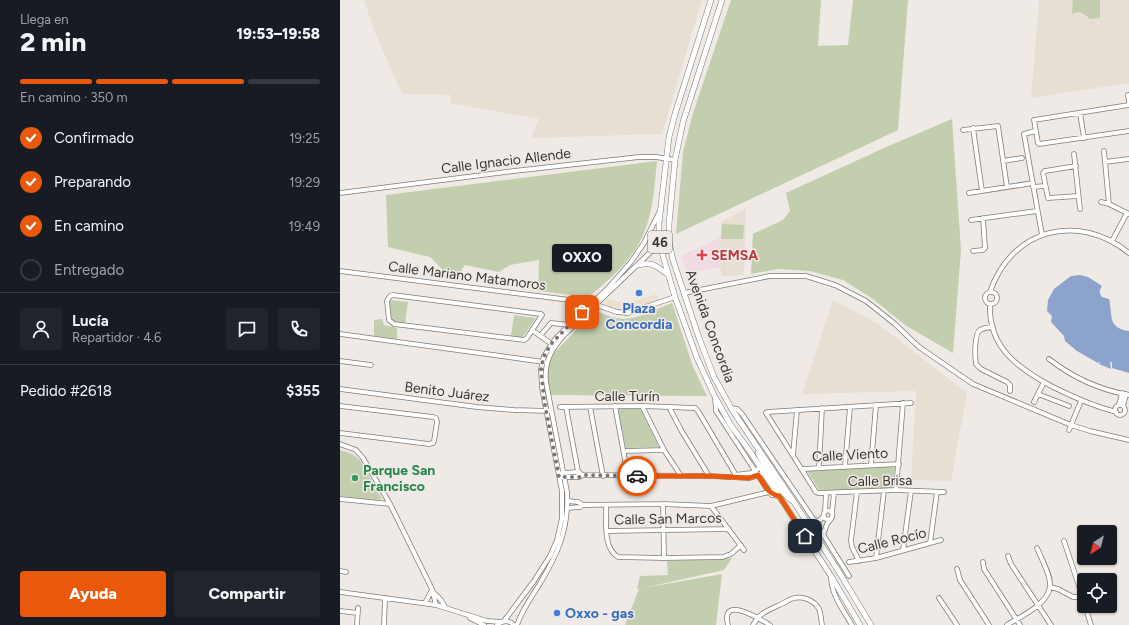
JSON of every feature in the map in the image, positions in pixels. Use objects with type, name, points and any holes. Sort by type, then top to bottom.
[{"type":"main road","name":"Avenida Concordia","points":[[711,0],[675,114],[666,158],[659,234],[660,243],[675,297],[697,358],[715,397],[730,424],[762,470]]},
{"type":"main road","name":"Avenida Concordia","points":[[722,0],[683,122],[675,160],[669,224],[669,242],[684,293],[714,377],[779,488],[794,502],[871,625]]},
{"type":"main road","points":[[660,243],[669,224]]},
{"type":"main road","points":[[638,265],[645,263],[653,264],[669,275]]},
{"type":"main road","points":[[675,297],[679,296],[684,299],[693,330],[699,338]]},
{"type":"main road","points":[[754,443],[762,470],[779,488]]},
{"type":"main road","name":"Avenida Concordia","points":[[779,488],[779,496],[831,576],[860,625]]},
{"type":"street","points":[[1128,95],[1129,102]]},
{"type":"street","points":[[1129,105],[1034,120],[1035,131],[1039,144],[1129,132]]},
{"type":"street","points":[[1080,112],[1084,138]]},
{"type":"street","points":[[962,130],[996,125],[998,126],[1007,187]]},
{"type":"street","points":[[973,128],[982,191]]},
{"type":"street","points":[[1035,131],[1025,133],[1042,234]]},
{"type":"street","points":[[1104,151],[1109,204]]},
{"type":"street","points":[[1074,154],[1080,209]]},
{"type":"street","name":"Calle Ignacio Allende","points":[[340,193],[593,162],[647,157],[675,160]]},
{"type":"street","points":[[1003,161],[1022,158]]},
{"type":"street","points":[[1105,162],[1129,159]]},
{"type":"street","points":[[1076,166],[1043,172],[1048,198],[1078,196]]},
{"type":"street","points":[[969,193],[1007,187],[1033,185],[1045,186]]},
{"type":"street","points":[[1101,202],[1128,213],[1112,241]]},
{"type":"street","points":[[553,345],[574,326],[635,258],[661,211]]},
{"type":"street","points":[[971,220],[1037,211]]},
{"type":"street","points":[[973,251],[983,250],[984,248],[983,218]]},
{"type":"street","points":[[1129,253],[1112,241],[1088,233],[1067,230],[1042,234],[1025,244],[1009,258],[1002,266],[990,292],[984,297],[986,302],[990,304],[991,327],[1006,353],[1013,361],[1044,382],[1081,401],[1116,412],[1120,415],[1123,413],[1129,415]]},
{"type":"street","points":[[340,592],[436,604],[487,621],[509,622],[516,625],[522,612],[546,574],[558,549],[566,522],[567,501],[541,378],[544,362],[553,345],[569,325],[638,265],[660,243]]},
{"type":"street","name":"Calle Mariano Matamoros","points":[[340,271],[594,304],[617,312],[628,313],[675,297]]},
{"type":"street","points":[[684,293],[770,276],[806,276],[835,285],[866,301],[895,324],[919,347],[973,384],[1071,425],[1129,440]]},
{"type":"street","points":[[990,292],[995,293],[997,298],[995,303],[990,304]]},
{"type":"street","points":[[393,295],[542,314],[535,325],[524,340],[394,324],[389,320],[387,300],[393,295]]},
{"type":"street","points":[[540,336],[552,323],[574,326]]},
{"type":"street","points":[[535,325],[544,331]]},
{"type":"street","points":[[991,327],[980,330],[977,335],[976,364],[981,369],[1007,382],[1010,385],[1010,391]]},
{"type":"street","points":[[532,330],[553,345]]},
{"type":"street","points":[[340,334],[544,362]]},
{"type":"street","points":[[1049,359],[1080,378],[1104,388],[1126,394],[1121,405],[1116,408],[1116,412]]},
{"type":"street","points":[[340,361],[370,365]]},
{"type":"street","points":[[1034,402],[1044,382]]},
{"type":"street","name":"Benito Juárez","points":[[340,389],[477,407],[548,411]]},
{"type":"street","points":[[1038,394],[1069,406]]},
{"type":"street","points":[[715,397],[716,411],[745,456],[762,470],[769,492],[779,496]]},
{"type":"street","points":[[1069,430],[1081,401]]},
{"type":"street","points":[[896,490],[903,403]]},
{"type":"street","points":[[802,469],[766,413],[850,406],[911,403]]},
{"type":"street","points":[[871,465],[876,405]]},
{"type":"street","points":[[1121,405],[1125,409],[1123,413]]},
{"type":"street","points":[[340,406],[433,417],[436,418],[437,422],[434,441],[433,443],[429,444],[340,433]]},
{"type":"street","points":[[615,406],[628,476]]},
{"type":"street","points":[[642,406],[664,450],[681,476]]},
{"type":"street","points":[[669,406],[681,430],[709,476]]},
{"type":"street","name":"Calle Turín","points":[[560,407],[669,406],[694,408],[698,411],[735,476]]},
{"type":"street","points":[[845,466],[850,406]]},
{"type":"street","points":[[566,407],[580,475]]},
{"type":"street","points":[[590,407],[603,476]]},
{"type":"street","points":[[731,408],[740,411],[788,480],[850,576]]},
{"type":"street","points":[[819,468],[822,408]]},
{"type":"street","points":[[793,455],[797,410]]},
{"type":"street","points":[[340,444],[356,450],[363,458],[390,504],[433,591],[436,604]]},
{"type":"street","points":[[624,451],[664,450]]},
{"type":"street","points":[[745,456],[751,453]]},
{"type":"street","name":"Calle Viento","points":[[802,469],[899,464]]},
{"type":"street","name":"Calle Brisa","points":[[802,469],[817,493],[896,490],[944,492]]},
{"type":"street","points":[[561,475],[735,476],[762,470]]},
{"type":"street","points":[[497,625],[503,622],[541,571],[557,540],[562,523],[563,509],[561,475]]},
{"type":"street","points":[[567,508],[580,507],[583,505],[606,504],[711,506],[769,492],[779,488],[788,480]]},
{"type":"street","points":[[876,558],[884,491]]},
{"type":"street","points":[[903,550],[911,491]]},
{"type":"street","points":[[857,492],[851,540],[852,547],[860,561]]},
{"type":"street","points":[[930,543],[937,492]]},
{"type":"street","points":[[826,493],[825,514],[828,520],[832,519]]},
{"type":"street","points":[[823,535],[827,524],[832,519],[834,493]]},
{"type":"street","points":[[340,499],[390,504]]},
{"type":"street","points":[[567,501],[578,502],[583,505]]},
{"type":"street","points":[[606,504],[608,547],[613,554],[618,557],[723,557],[731,554],[741,545]]},
{"type":"street","points":[[663,504],[664,558]]},
{"type":"street","points":[[711,506],[744,550]]},
{"type":"street","points":[[814,520],[819,521],[828,511],[832,512]]},
{"type":"street","name":"Calle San Marcos","points":[[607,531],[729,529]]},
{"type":"street","name":"Calle Rocío","points":[[849,562],[876,558],[941,540]]},
{"type":"street","points":[[1064,541],[1077,581]]},
{"type":"street","points":[[1007,625],[1038,605],[1044,599],[1050,586],[1046,569],[1037,548]]},
{"type":"street","points":[[1008,556],[1011,564],[1051,625]]},
{"type":"street","points":[[838,558],[839,572]]},
{"type":"street","points":[[983,562],[984,569],[1020,625]]},
{"type":"street","points":[[957,569],[960,580],[989,625]]},
{"type":"street","points":[[340,571],[346,572]]},
{"type":"street","points":[[831,576],[833,591],[849,624]]},
{"type":"street","points":[[1050,586],[1077,598]]},
{"type":"street","points":[[425,603],[433,591]]},
{"type":"street","points":[[433,591],[445,607]]},
{"type":"street","points":[[384,625],[385,598]]},
{"type":"street","points":[[753,625],[757,617],[762,614],[787,601],[799,598],[816,604],[819,609],[822,625]]},
{"type":"street","points":[[939,598],[957,625]]},
{"type":"street","points":[[340,611],[358,610],[357,625]]},
{"type":"street","points":[[728,625],[726,618],[729,612],[741,610],[770,625]]},
{"type":"street","points":[[1087,613],[1091,625]]},
{"type":"street","points":[[466,615],[484,625]]},
{"type":"shaded area","points":[[364,0],[702,0],[662,134],[531,138],[539,119],[450,103],[451,95],[402,94],[375,33]]},
{"type":"shaded area","points":[[1039,0],[1129,0],[1129,83],[1031,98]]},
{"type":"shaded area","points":[[746,208],[744,275],[722,276],[720,267],[721,222]]},
{"type":"shaded area","name":"SEMSA","points":[[721,237],[720,267],[688,273],[681,256]]},
{"type":"shaded area","points":[[657,294],[659,300],[627,310],[605,306],[607,299],[627,303]]},
{"type":"shaded area","points":[[833,300],[878,324],[967,393],[951,481],[911,480],[916,391],[802,394]]},
{"type":"green space","points":[[731,0],[821,0],[818,46],[848,45],[853,0],[908,0],[898,130],[676,234],[683,152],[693,113]]},
{"type":"green space","points":[[1073,0],[1100,0],[1100,18],[1090,19],[1079,12],[1072,14]]},
{"type":"green space","points":[[952,119],[961,250],[953,353],[905,325],[873,299],[843,280],[810,271],[778,269],[751,274],[753,234],[783,220],[790,211],[786,193]]},
{"type":"green space","points":[[657,161],[652,206],[639,244],[616,273],[588,297],[538,291],[539,260],[510,265],[499,272],[465,265],[454,281],[430,257],[388,247],[386,195]]},
{"type":"green space","points":[[722,224],[744,225],[743,239],[721,239]]},
{"type":"green space","points":[[389,300],[408,302],[405,323],[391,321]]},
{"type":"green space","points":[[672,303],[693,367],[707,396],[550,395],[548,369],[550,359],[553,354],[596,310],[617,318],[626,319],[643,315]]},
{"type":"green space","points":[[514,315],[536,318],[522,338],[511,336]]},
{"type":"green space","points":[[382,319],[384,325],[397,328],[397,339],[374,336],[374,320]]},
{"type":"green space","points":[[640,408],[659,447],[626,448],[618,409]]},
{"type":"green space","name":"Parque San Francisco","points":[[340,450],[352,454],[360,460],[382,499],[375,500],[340,496]]},
{"type":"green space","points":[[895,466],[892,489],[820,491],[807,471]]},
{"type":"green space","points":[[732,558],[724,570],[643,588],[722,574],[716,625],[625,625],[639,589],[637,589],[640,576],[668,575],[667,561]]},
{"type":"water","points":[[1080,275],[1088,277],[1102,286],[1100,294],[1102,297],[1109,299],[1114,324],[1117,327],[1129,331],[1129,373],[1112,368],[1112,363],[1110,361],[1111,369],[1099,364],[1100,361],[1098,363],[1077,351],[1065,341],[1064,336],[1051,322],[1052,316],[1047,311],[1048,300],[1054,289],[1071,276]]},
{"type":"way so far","points":[[582,312],[551,344],[544,356],[541,369],[542,388],[559,477],[579,477],[583,475],[637,476]]},
{"type":"place","name":"SEMSA","points":[[702,255]]},
{"type":"place","name":"Plaza Concordia","points":[[639,293]]},
{"type":"place","name":"OXXO","points":[[582,312]]},
{"type":"place","name":"Parque San Francisco","points":[[355,478]]},
{"type":"place","name":"Oxxo - gas","points":[[557,613]]},
{"type":"route","points":[[637,476],[733,476],[749,478],[758,475],[769,492],[775,496],[779,496],[805,536]]}]
